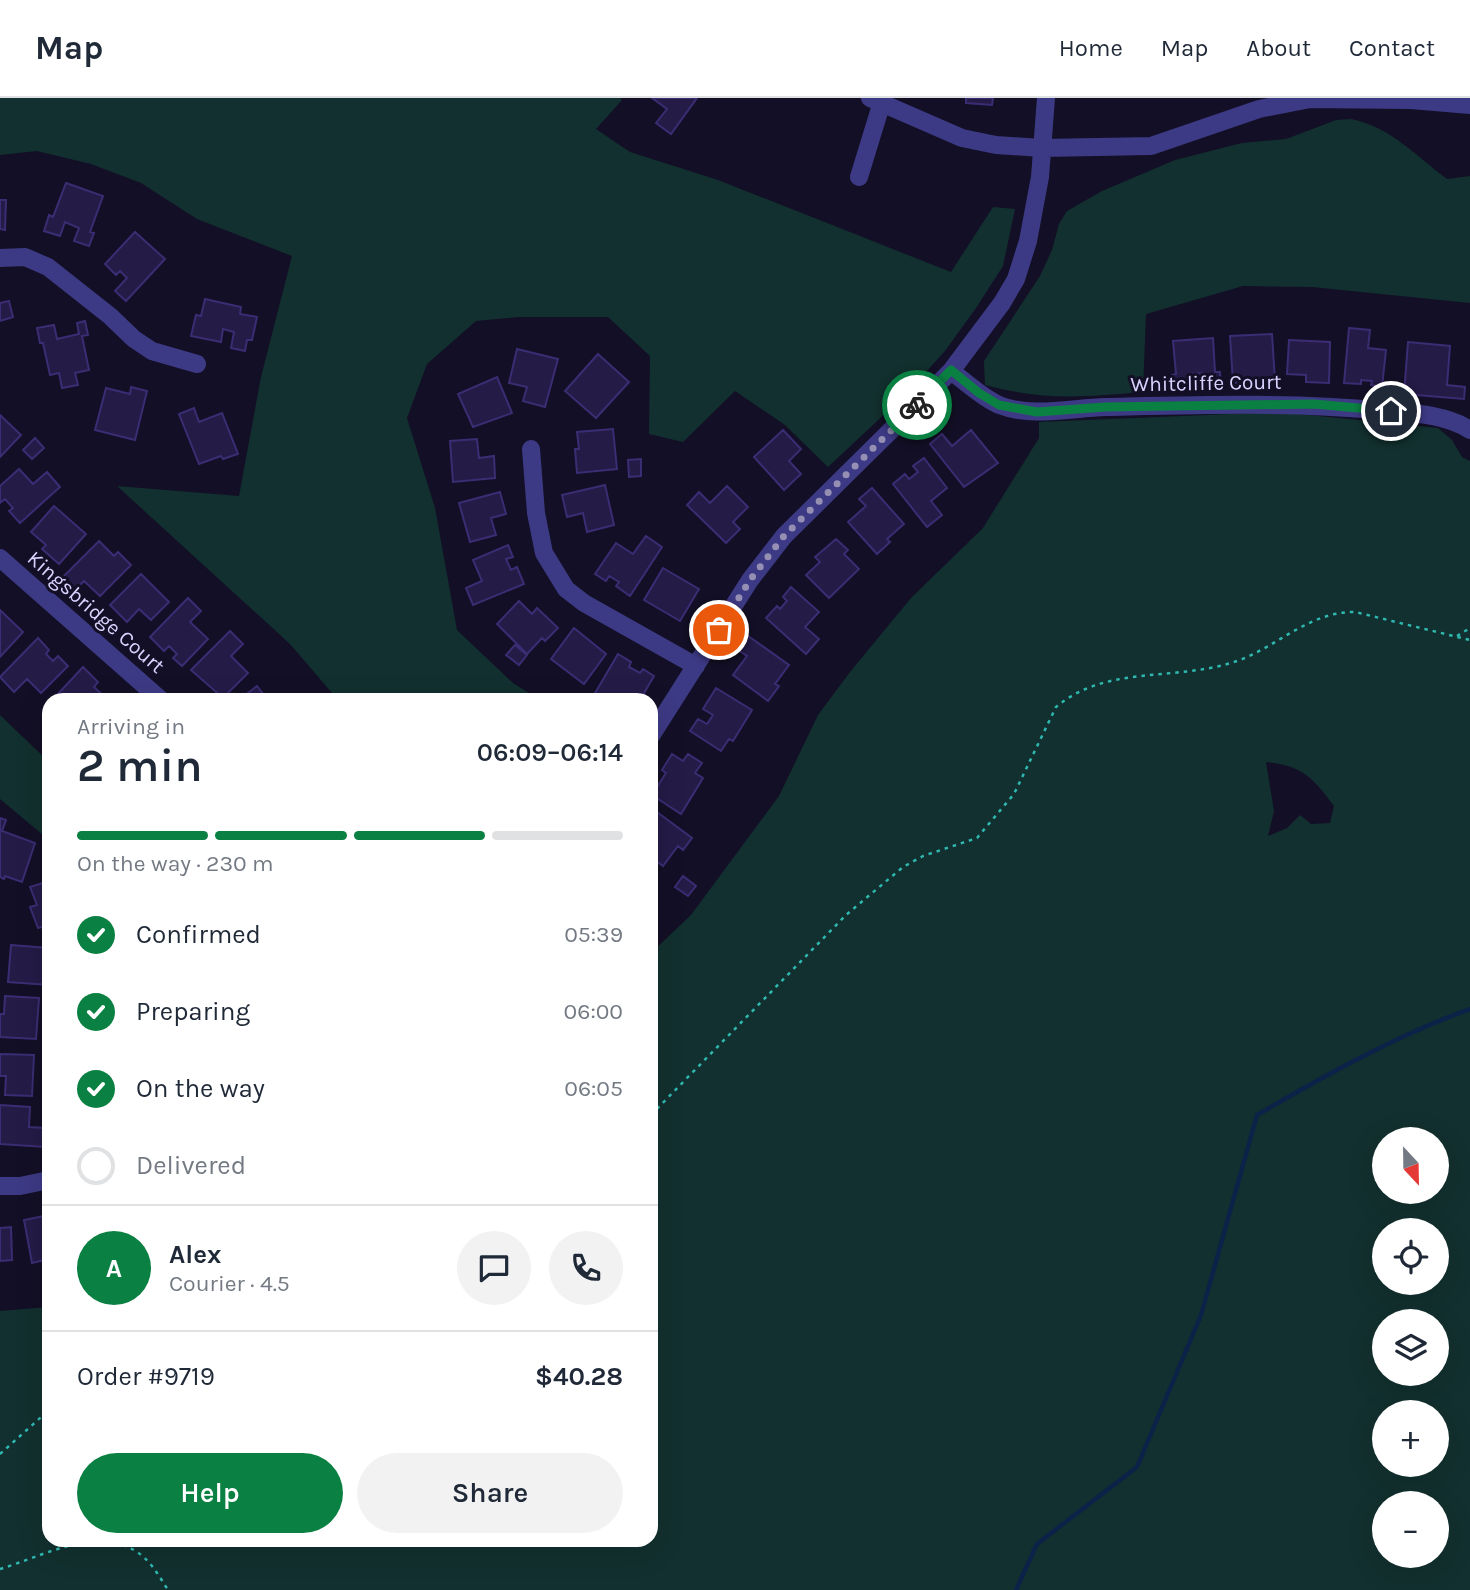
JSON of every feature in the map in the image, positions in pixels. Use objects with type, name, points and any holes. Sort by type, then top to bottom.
[{"type":"street","points":[[658,725],[750,580],[784,536],[951,370],[1016,279],[1038,194],[1046,98]]},
{"type":"street","points":[[859,177],[876,100],[962,138],[996,145],[1042,148],[1151,146],[1259,109],[1310,99],[1393,99],[1470,105]]},
{"type":"street","points":[[0,258],[25,257],[48,267],[110,316],[134,340],[152,351],[197,364]]},
{"type":"street","name":"Whitcliffe Court","points":[[951,370],[999,405],[1037,412],[1105,407],[1314,404],[1416,413],[1460,424],[1470,430]]},
{"type":"street","points":[[531,449],[536,513],[544,553],[566,589],[584,603],[696,666]]},
{"type":"street","name":"Kingsbridge Court","points":[[0,558],[153,693]]},
{"type":"street","points":[[0,1186],[20,1186],[42,1181]]},
{"type":"path","points":[[658,1108],[846,915],[903,867],[923,856],[977,838],[1014,794],[1056,707],[1068,697],[1112,680],[1236,662],[1256,654],[1319,618],[1338,612],[1355,612],[1470,640]]},
{"type":"path","points":[[1457,636],[1470,628]]},
{"type":"path","points":[[0,1454],[42,1416]]},
{"type":"path","points":[[0,1569],[73,1547]]},
{"type":"path","points":[[126,1547],[138,1552],[151,1564],[169,1590]]},
{"type":"green space","points":[[0,98],[620,98],[622,100],[596,129],[630,152],[718,180],[951,272],[993,207],[1015,209],[1003,266],[945,351],[905,395],[828,467],[785,425],[735,391],[683,442],[649,434],[650,356],[608,317],[519,317],[476,321],[427,364],[407,418],[435,508],[457,630],[513,683],[529,693],[332,693],[290,644],[117,486],[239,496],[261,377],[292,256],[197,219],[141,183],[91,164],[37,151],[0,155]]},
{"type":"green space","points":[[1351,119],[1391,135],[1447,179],[1470,176],[1470,303],[1312,287],[1243,286],[1146,314],[1143,392],[1045,396],[985,385],[984,361],[1040,276],[1052,250],[1059,224],[1067,211],[1102,191],[1175,160],[1242,143],[1286,139],[1336,120]]},
{"type":"green space","points":[[1279,412],[1438,428],[1452,440],[1462,457],[1470,461],[1470,1590],[0,1590],[0,1311],[42,1308],[42,1547],[658,1547],[658,946],[691,915],[779,796],[818,715],[850,672],[911,598],[983,528],[1039,438],[1039,422]],"holes":[[[1266,762],[1298,770],[1320,788],[1334,806],[1330,823],[1311,824],[1300,815],[1287,828],[1268,836],[1274,811]]]},
{"type":"green space","points":[[0,715],[42,755],[42,834],[0,799]]},
{"type":"building","points":[[652,98],[697,98],[671,134],[656,123],[667,109]]},
{"type":"building","points":[[966,98],[993,98],[992,105],[966,103]]},
{"type":"building","points":[[66,183],[103,196],[90,232],[94,233],[89,246],[74,241],[79,228],[65,222],[60,236],[44,231],[49,215],[53,217]]},
{"type":"building","points":[[0,200],[6,200],[5,230],[0,229]]},
{"type":"building","points":[[135,232],[165,259],[126,301],[115,291],[127,278],[120,271],[116,275],[105,264]]},
{"type":"building","points":[[205,299],[241,307],[240,314],[257,317],[252,340],[247,340],[245,351],[231,348],[234,332],[223,329],[221,342],[191,336],[196,315],[201,316]]},
{"type":"building","points":[[9,301],[13,317],[0,321],[0,303]]},
{"type":"building","points":[[85,321],[88,335],[82,336],[89,370],[75,373],[78,385],[62,388],[59,373],[50,375],[37,328],[54,325],[57,339],[79,334],[77,323]]},
{"type":"building","points":[[1349,328],[1370,330],[1368,348],[1386,350],[1382,387],[1371,385],[1372,381],[1361,380],[1361,384],[1344,383]]},
{"type":"building","points":[[1272,334],[1275,381],[1233,383],[1230,336]]},
{"type":"building","points":[[1213,338],[1215,372],[1220,372],[1221,388],[1204,389],[1203,373],[1188,374],[1190,389],[1173,390],[1172,375],[1176,374],[1173,341]]},
{"type":"building","points":[[1289,340],[1330,342],[1329,383],[1306,382],[1306,375],[1287,374]]},
{"type":"building","points":[[1408,342],[1450,346],[1447,385],[1465,387],[1464,399],[1404,394]]},
{"type":"building","points":[[517,349],[558,359],[545,407],[523,401],[527,387],[509,383]]},
{"type":"building","points":[[598,354],[629,382],[596,418],[565,391]]},
{"type":"building","points":[[497,377],[512,413],[473,427],[458,394]]},
{"type":"building","points":[[131,387],[147,391],[135,440],[95,430],[106,388],[130,394]]},
{"type":"building","points":[[194,408],[199,422],[222,413],[238,454],[223,459],[221,456],[199,464],[179,414]]},
{"type":"building","points":[[0,415],[21,435],[0,457]]},
{"type":"building","points":[[613,429],[617,469],[577,473],[577,432]]},
{"type":"building","points":[[783,430],[801,449],[789,461],[801,474],[784,490],[754,457]]},
{"type":"building","points":[[971,430],[998,463],[964,487],[930,444],[942,434],[952,446]]},
{"type":"building","points":[[35,438],[44,448],[32,459],[23,450]]},
{"type":"building","points":[[477,439],[479,458],[494,456],[495,478],[453,482],[450,441]]},
{"type":"building","points":[[924,458],[947,488],[931,501],[942,515],[927,527],[893,484],[905,474],[909,479],[918,472],[913,466]]},
{"type":"building","points":[[641,459],[641,476],[629,477],[628,460]]},
{"type":"building","points":[[19,469],[33,484],[47,472],[60,487],[20,523],[9,511],[13,508],[5,499],[0,503],[0,486]]},
{"type":"building","points":[[605,485],[614,525],[587,532],[583,513],[567,517],[562,495]]},
{"type":"building","points":[[727,486],[748,507],[733,522],[740,529],[726,543],[687,505],[699,492],[710,503]]},
{"type":"building","points":[[872,488],[904,524],[887,539],[890,542],[877,554],[848,522],[866,506],[859,499]]},
{"type":"building","points":[[500,492],[506,514],[491,518],[496,535],[470,542],[459,503]]},
{"type":"building","points":[[54,506],[86,534],[59,564],[42,549],[46,545],[31,532]]},
{"type":"building","points":[[646,536],[662,547],[630,596],[616,586],[619,582],[609,576],[606,581],[595,574],[616,543],[633,554]]},
{"type":"building","points":[[836,539],[848,550],[844,554],[859,569],[829,598],[806,575],[820,562],[815,557]]},
{"type":"building","points":[[99,541],[114,556],[118,552],[131,565],[100,596],[84,581],[73,592],[60,580]]},
{"type":"building","points":[[508,545],[513,557],[506,559],[511,570],[517,567],[524,584],[473,605],[466,588],[482,581],[473,560]]},
{"type":"building","points":[[663,568],[699,589],[680,621],[644,600]]},
{"type":"building","points":[[141,574],[169,602],[151,620],[139,609],[127,622],[110,605]]},
{"type":"building","points":[[791,587],[819,612],[805,627],[819,639],[806,654],[766,618],[777,606],[780,609],[787,601],[783,597]]},
{"type":"building","points":[[188,598],[201,611],[190,622],[208,639],[182,666],[173,658],[177,654],[169,646],[164,651],[150,637]]},
{"type":"building","points":[[519,601],[532,614],[537,608],[558,628],[545,641],[542,638],[527,654],[497,624]]},
{"type":"building","points":[[0,610],[23,632],[0,657]]},
{"type":"building","points":[[574,628],[606,654],[584,684],[551,659]]},
{"type":"building","points":[[230,631],[243,644],[231,656],[248,673],[228,693],[217,693],[191,670]]},
{"type":"building","points":[[744,633],[789,665],[775,684],[779,686],[768,701],[733,675],[747,656],[734,647]]},
{"type":"building","points":[[38,638],[49,650],[46,654],[53,661],[58,656],[68,666],[41,693],[27,679],[14,692],[0,677]]},
{"type":"building","points":[[515,645],[527,655],[519,665],[506,655]]},
{"type":"building","points":[[618,654],[631,662],[629,667],[640,673],[643,669],[654,676],[644,693],[595,693]]},
{"type":"building","points":[[83,667],[98,682],[94,687],[100,693],[59,693]]},
{"type":"building","points":[[257,686],[262,693],[248,693]]},
{"type":"building","points":[[716,688],[752,710],[733,741],[729,739],[721,751],[690,731],[698,719],[707,724],[713,715],[703,709]]},
{"type":"building","points":[[672,754],[683,761],[688,754],[702,763],[695,773],[703,778],[681,814],[658,799],[658,786],[666,773],[662,770]]},
{"type":"building","points":[[658,813],[692,838],[683,850],[678,846],[663,866],[658,862]]},
{"type":"building","points":[[0,818],[6,820],[2,831],[35,843],[22,882],[0,877]]},
{"type":"building","points":[[683,876],[696,886],[688,896],[675,887]]},
{"type":"building","points":[[42,883],[42,927],[38,928],[30,907],[37,905],[30,887]]},
{"type":"building","points":[[11,945],[42,947],[42,984],[8,982]]},
{"type":"building","points":[[5,996],[39,998],[36,1039],[0,1037],[0,1014],[4,1014]]},
{"type":"building","points":[[0,1054],[34,1055],[32,1096],[5,1095],[6,1076],[0,1076]]},
{"type":"building","points":[[0,1105],[30,1107],[29,1127],[42,1128],[42,1147],[0,1144]]},
{"type":"building","points":[[42,1216],[42,1261],[32,1263],[24,1220]]},
{"type":"building","points":[[11,1227],[12,1260],[0,1261],[0,1228]]},
{"type":"waterway","points":[[1016,1590],[1037,1544],[1137,1467],[1201,1315],[1257,1115],[1388,1044],[1470,1009]]},
{"type":"way so far","points":[[719,630],[750,580],[784,536],[917,405]]},
{"type":"route","points":[[917,405],[951,370],[999,405],[1037,412],[1105,407],[1314,404],[1391,411]]}]
